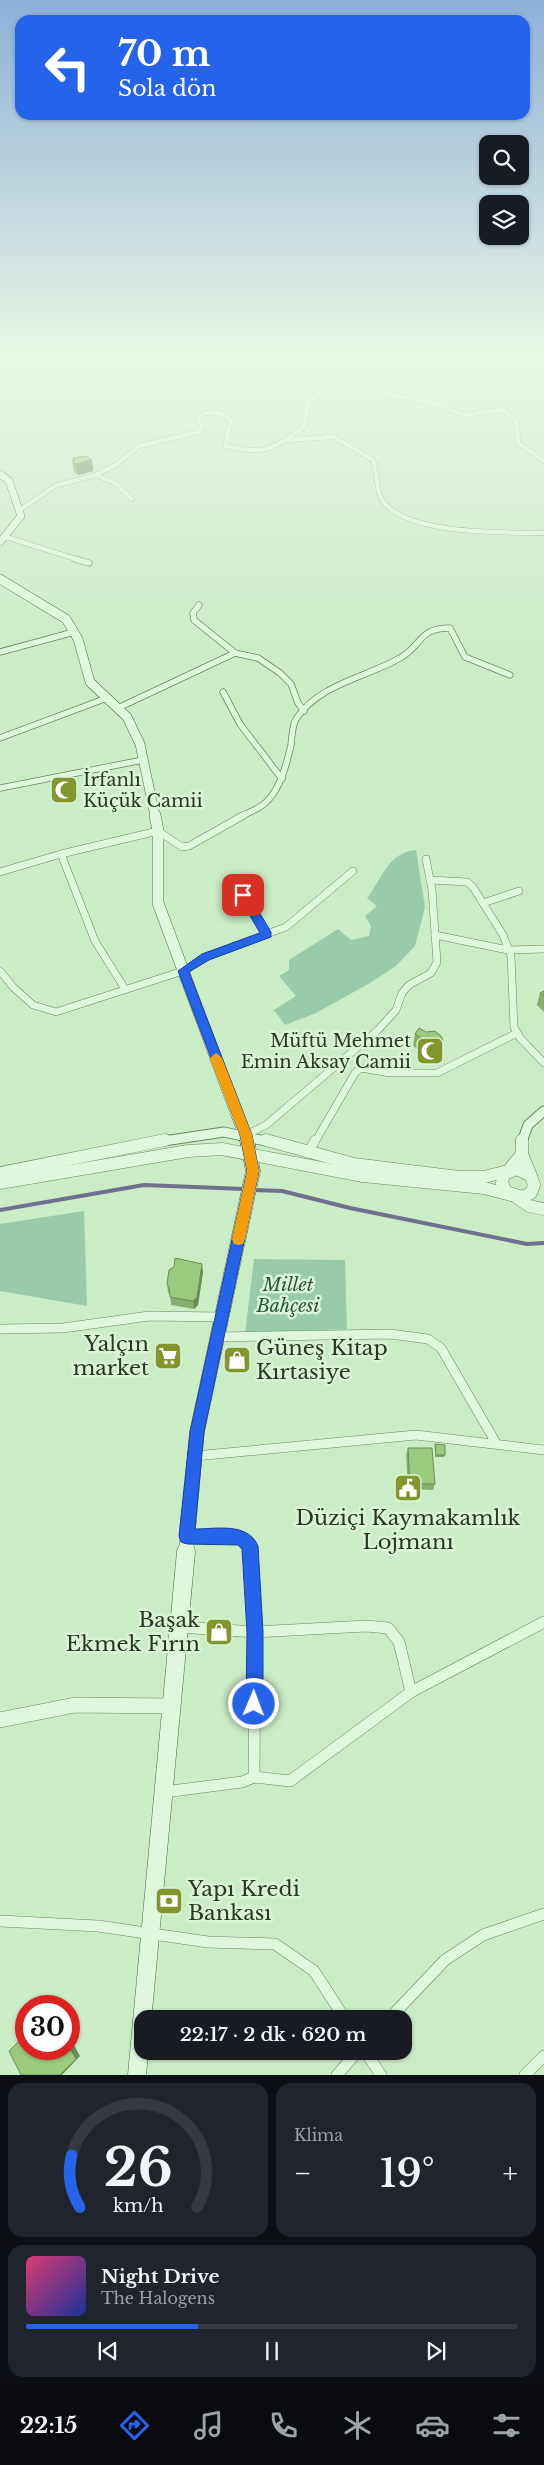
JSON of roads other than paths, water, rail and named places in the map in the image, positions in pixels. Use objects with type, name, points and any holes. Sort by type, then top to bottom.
[{"type":"main road","points":[[0,474],[9,481],[21,516],[0,542]]},
{"type":"main road","points":[[0,579],[66,619],[74,632],[90,682],[127,717],[140,744],[158,831],[158,903],[246,1135],[253,1171],[197,1432],[137,2075]]},
{"type":"street","points":[[20,510],[56,486],[95,475],[114,466],[129,454]]},
{"type":"street","points":[[363,454],[373,460],[384,503],[393,511],[410,520],[439,526],[544,533]]},
{"type":"street","points":[[534,454],[544,461]]},
{"type":"street","points":[[95,475],[115,484],[132,499]]},
{"type":"street","points":[[6,536],[89,563]]},
{"type":"street","points":[[199,605],[193,613],[194,620],[235,653]]},
{"type":"street","points":[[0,872],[61,854],[158,831],[182,847],[189,846],[266,803],[286,771],[295,720],[304,711],[348,679],[400,658],[423,636],[435,628],[450,628],[464,657],[510,675]]},
{"type":"street","points":[[0,652],[74,632]]},
{"type":"street","points":[[118,708],[235,653],[243,652],[268,664],[292,684],[296,702],[304,711]]},
{"type":"street","points":[[223,692],[240,724],[282,779]]},
{"type":"street","points":[[0,738],[107,698]]},
{"type":"street","points":[[0,788],[143,760]]},
{"type":"street","points":[[61,854],[96,947],[109,969],[125,989]]},
{"type":"street","points":[[246,1135],[266,1125],[378,1030],[396,1010],[402,993],[409,986],[431,973],[437,962],[430,880],[426,859]]},
{"type":"street","points":[[0,971],[13,987],[33,1005],[56,1012],[183,971],[205,957],[286,927],[353,872]]},
{"type":"street","points":[[430,880],[467,882],[473,887],[503,935],[511,956],[514,1027],[517,1033],[544,1063]]},
{"type":"street","points":[[235,882],[267,934]]},
{"type":"street","points":[[483,904],[519,891]]},
{"type":"street","points":[[435,935],[508,950],[544,949]]},
{"type":"street","points":[[308,1153],[355,1073],[361,1068],[390,1073],[437,1072],[517,1033]]},
{"type":"street","points":[[544,1112],[528,1124],[521,1135],[522,1154],[534,1185],[535,1197],[544,1209]]},
{"type":"street","points":[[0,1173],[160,1141],[224,1132],[246,1135],[354,1164],[459,1177],[484,1177],[517,1169],[531,1176]]},
{"type":"street","points":[[0,1183],[188,1152],[222,1150],[249,1153],[363,1176],[484,1188],[513,1196],[527,1196],[534,1190]]},
{"type":"street","points":[[522,1154],[502,1178],[502,1183],[513,1196],[528,1206],[544,1209]]},
{"type":"street","points":[[0,1328],[64,1328],[148,1316],[222,1317]]},
{"type":"street","points":[[218,1337],[390,1334],[428,1339],[441,1348],[496,1443]]},
{"type":"street","points":[[195,1456],[416,1435],[544,1450]]},
{"type":"street","points":[[187,1536],[241,1537],[250,1546],[255,1632],[254,1777]]},
{"type":"street","points":[[162,1792],[242,1782],[254,1777],[290,1780],[411,1692],[544,1622]]},
{"type":"street","points":[[180,1627],[255,1632],[366,1626],[388,1628],[399,1642],[411,1692]]},
{"type":"street","points":[[0,1720],[75,1706],[170,1706]]},
{"type":"street","points":[[398,2010],[445,1960],[482,1935],[544,1914]]},
{"type":"street","points":[[0,1921],[98,1926],[150,1932],[208,1942],[275,1944],[314,1971],[339,2010]]},
{"type":"street","points":[[525,2075],[544,2056]]},
{"type":"street","points":[[337,2075],[350,2060]]},
{"type":"street","points":[[372,2060],[381,2075]]},
{"type":"waterway","points":[[0,1210],[144,1185],[244,1189]]},
{"type":"waterway","points":[[253,1190],[282,1191],[350,1208],[527,1244],[544,1243]]},
{"type":"place","name":"İrfanlı Küçük Camii","points":[[64,790]]},
{"type":"place","name":"Müftü Mehmet Emin Aksay Camii","points":[[430,1051]]},
{"type":"place","name":"Yalçın market","points":[[168,1356]]},
{"type":"place","name":"Güneş Kitap Kırtasiye","points":[[237,1360]]},
{"type":"place","name":"Düziçi Kaymakamlık Lojmanı","points":[[408,1488]]},
{"type":"place","name":"Başak Ekmek Fırın","points":[[219,1632]]},
{"type":"place","name":"Yapı Kredi Bankası","points":[[169,1901]]},
{"type":"park label","name":"Millet Bahçesi","points":[[288,1295]]}]
